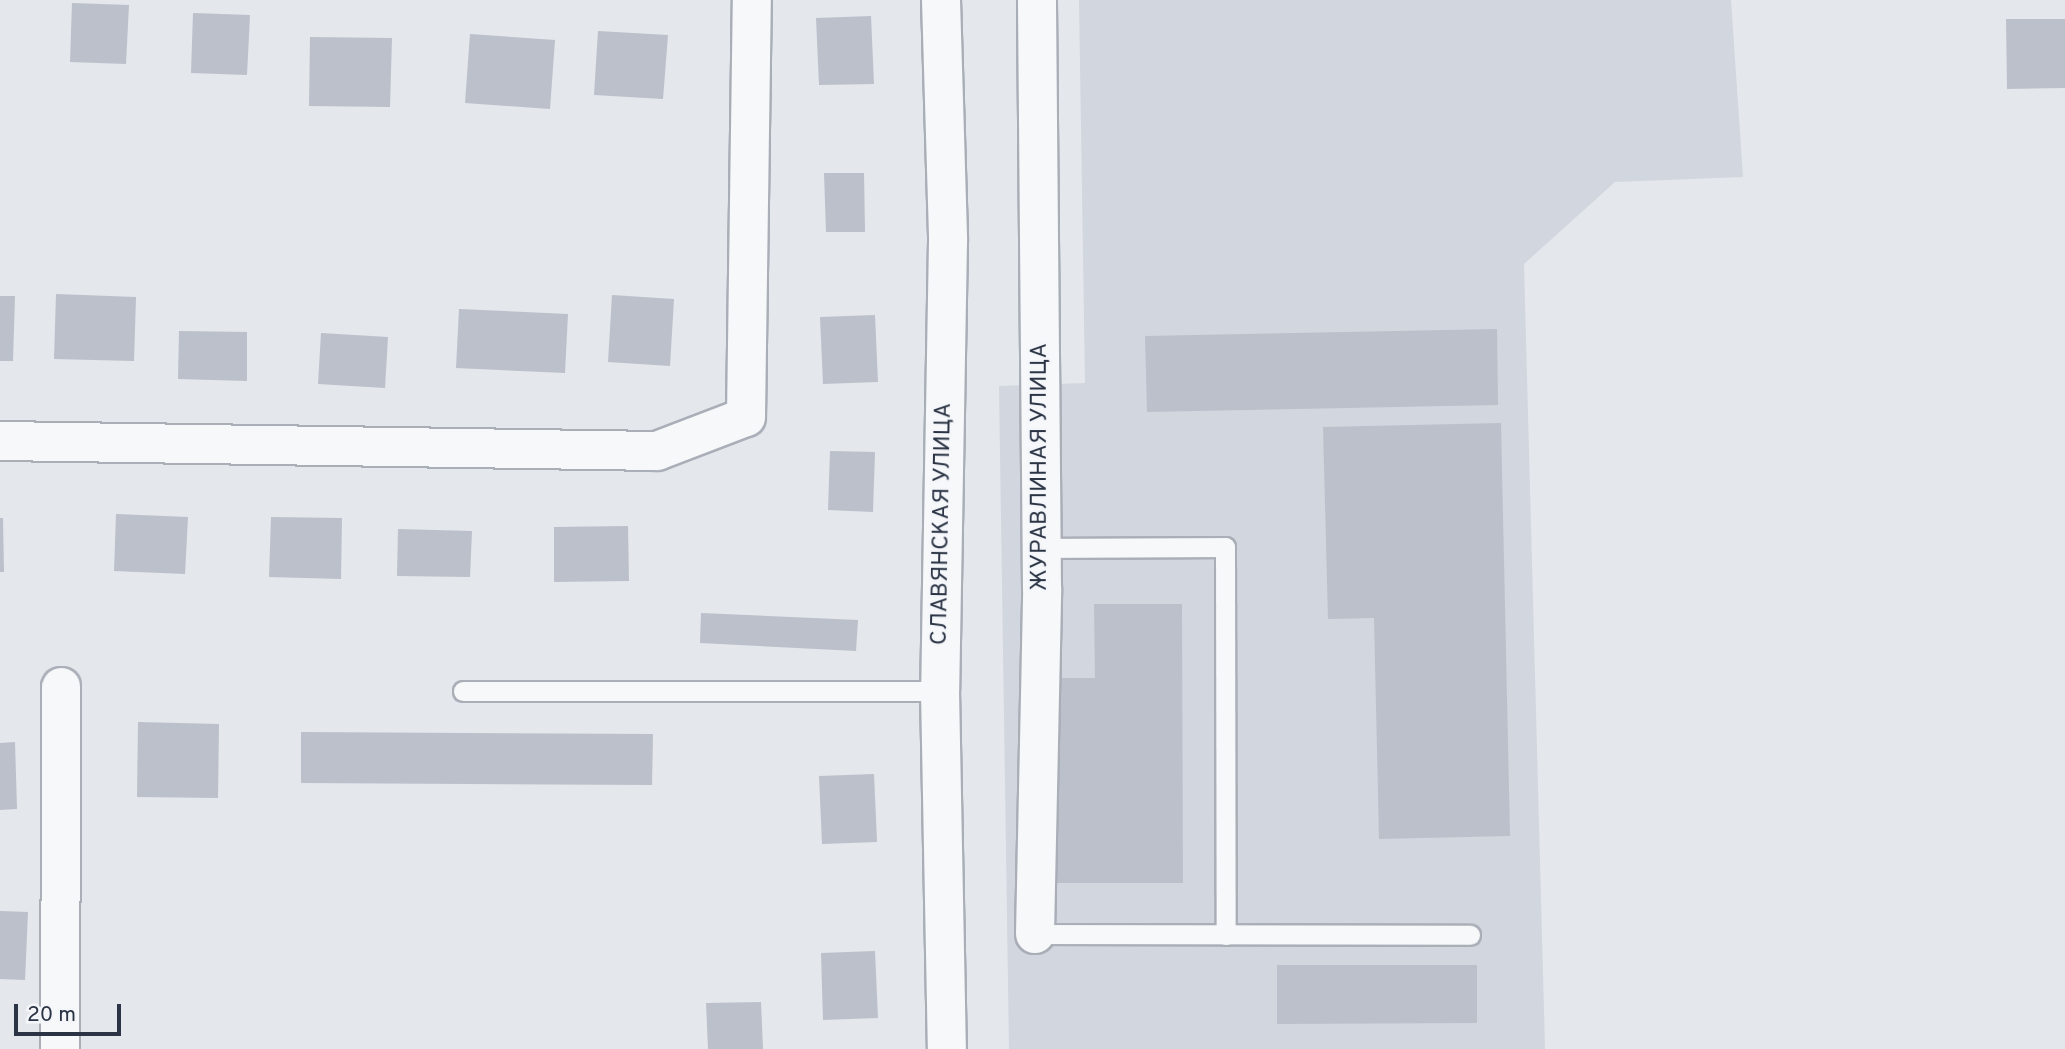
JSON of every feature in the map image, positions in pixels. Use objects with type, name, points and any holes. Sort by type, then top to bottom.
[{"type":"street","points":[[0,441],[657,451],[746,417],[752,0]]},
{"type":"street","name":"СЛАВЯНСКАЯ УЛИЦА","points":[[941,0],[948,242],[940,691],[947,1049]]},
{"type":"street","name":"ЖУРАВЛИНАЯ УЛИЦА","points":[[1035,934],[1041,548],[1037,0]]},
{"type":"street","points":[[60,1049],[61,687]]},
{"type":"lane","points":[[1041,548],[1225,547],[1226,935]]},
{"type":"lane","points":[[463,691],[940,691]]},
{"type":"lane","points":[[1035,934],[1469,935]]},
{"type":"shaded area","points":[[1079,0],[1731,0],[1743,177],[1615,182],[1524,264],[1545,1049],[1009,1049],[999,386],[1085,383]]},
{"type":"building","points":[[72,3],[129,5],[126,64],[70,62]]},
{"type":"building","points":[[193,13],[250,15],[247,75],[191,73]]},
{"type":"building","points":[[871,16],[874,84],[819,85],[816,18]]},
{"type":"building","points":[[2006,19],[2065,19],[2065,88],[2007,89]]},
{"type":"building","points":[[598,31],[668,35],[663,99],[594,95]]},
{"type":"building","points":[[470,34],[555,40],[550,109],[465,103]]},
{"type":"building","points":[[310,37],[392,38],[390,107],[309,106]]},
{"type":"building","points":[[824,173],[864,173],[865,232],[826,232]]},
{"type":"building","points":[[56,294],[136,297],[134,361],[54,359]]},
{"type":"building","points":[[612,295],[674,299],[670,366],[608,362]]},
{"type":"building","points":[[0,296],[15,296],[13,361],[0,361]]},
{"type":"building","points":[[459,309],[568,314],[565,373],[456,368]]},
{"type":"building","points":[[875,315],[878,382],[823,384],[820,317]]},
{"type":"building","points":[[1497,329],[1498,405],[1147,412],[1145,336]]},
{"type":"building","points":[[179,331],[247,332],[247,381],[178,379]]},
{"type":"building","points":[[321,333],[388,337],[385,388],[318,384]]},
{"type":"building","points":[[1501,423],[1510,836],[1379,839],[1374,618],[1328,619],[1323,427]]},
{"type":"building","points":[[830,451],[875,452],[873,512],[828,510]]},
{"type":"building","points":[[116,514],[188,517],[185,574],[114,571]]},
{"type":"building","points":[[271,517],[342,518],[341,579],[269,577]]},
{"type":"building","points":[[0,518],[3,518],[4,572],[0,572]]},
{"type":"building","points":[[628,526],[629,581],[554,582],[554,527]]},
{"type":"building","points":[[398,529],[472,531],[470,577],[397,576]]},
{"type":"building","points":[[1094,604],[1182,604],[1183,883],[1056,883],[1056,678],[1095,678]]},
{"type":"building","points":[[701,613],[858,620],[856,651],[700,643]]},
{"type":"building","points":[[138,722],[219,724],[218,798],[137,797]]},
{"type":"building","points":[[301,732],[653,734],[652,785],[301,783]]},
{"type":"building","points":[[15,742],[17,809],[0,810],[0,743]]},
{"type":"building","points":[[874,774],[877,842],[822,844],[819,776]]},
{"type":"building","points":[[0,911],[28,912],[25,980],[0,979]]},
{"type":"building","points":[[875,951],[878,1018],[823,1020],[821,953]]},
{"type":"building","points":[[1277,965],[1477,965],[1477,1023],[1277,1024]]},
{"type":"building","points":[[761,1002],[763,1049],[708,1049],[706,1003]]}]
